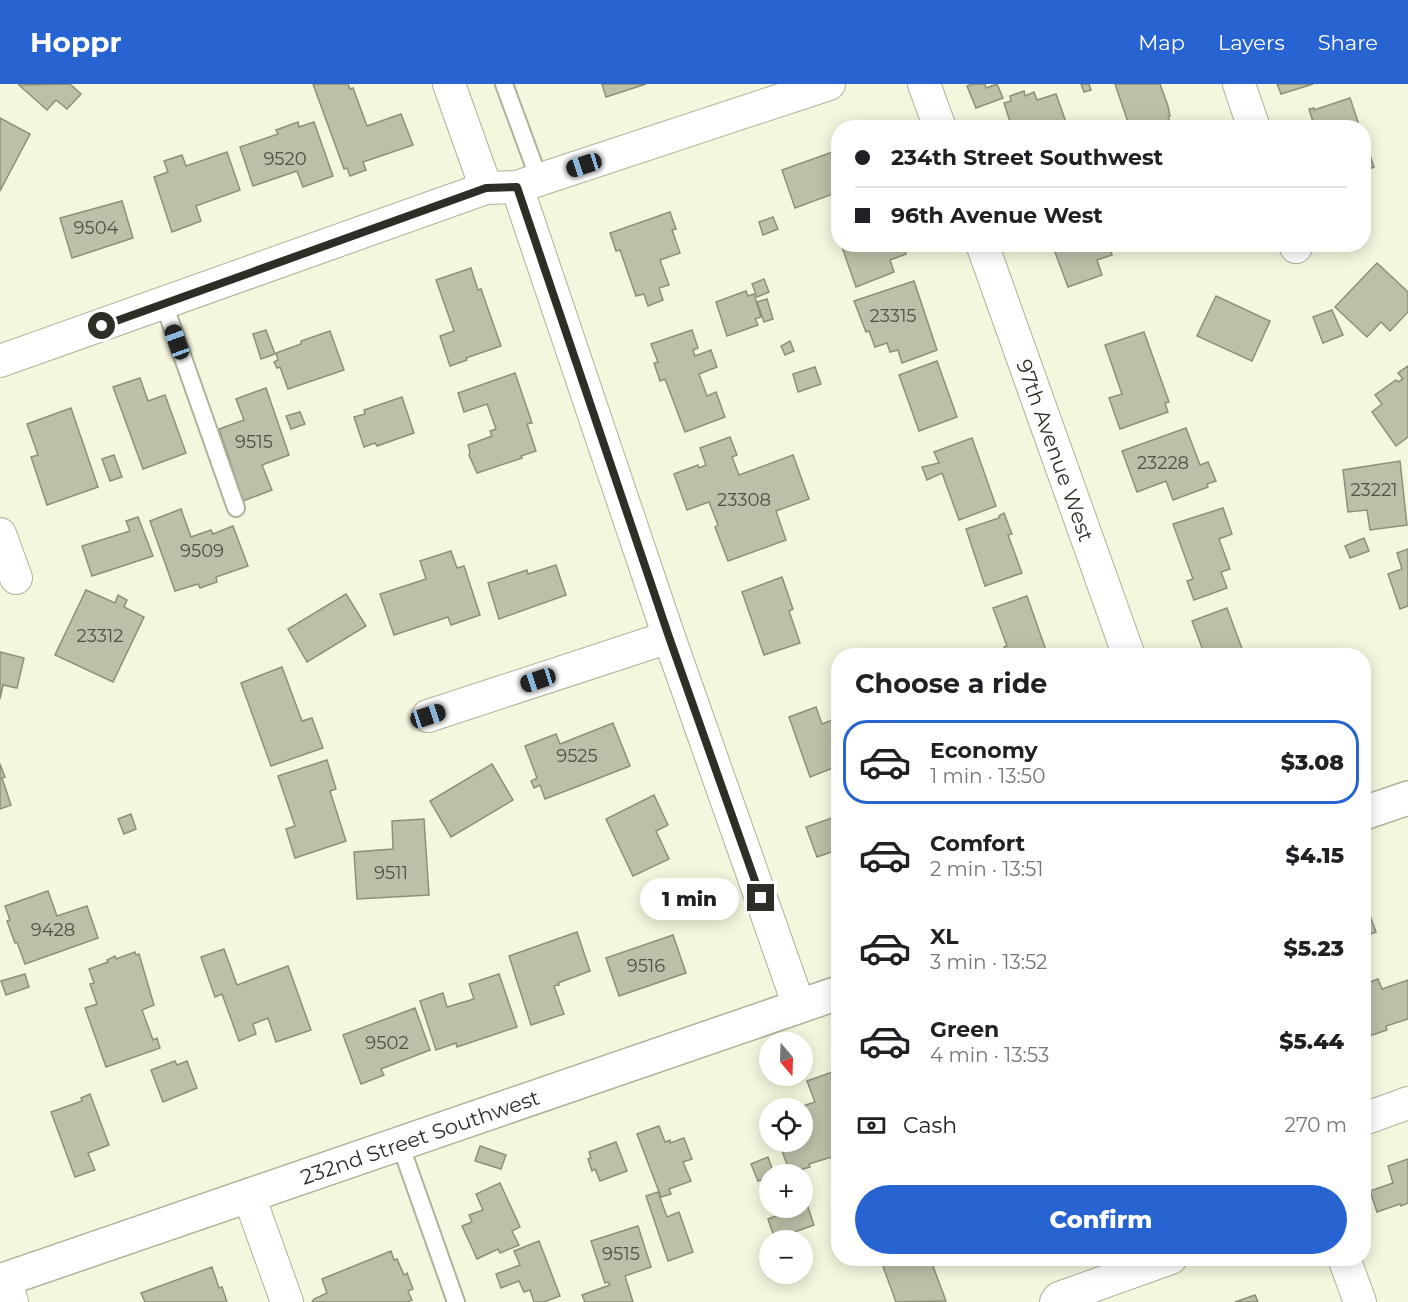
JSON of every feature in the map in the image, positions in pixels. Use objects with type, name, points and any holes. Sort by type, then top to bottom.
[{"type":"street","points":[[449,84],[514,185],[669,637],[799,1006]]},
{"type":"street","points":[[0,362],[514,185],[829,84]]},
{"type":"street","points":[[924,84],[937,120]]},
{"type":"street","points":[[1239,84],[1251,120]]},
{"type":"street","name":"97th Avenue West","points":[[985,252],[1126,648]]},
{"type":"street","points":[[0,534],[15,578]]},
{"type":"street","points":[[428,716],[669,637]]},
{"type":"street","points":[[1371,811],[1408,798]]},
{"type":"street","name":"232nd Street Southwest","points":[[6,1288],[249,1196],[831,995]]},
{"type":"street","points":[[1371,1116],[1408,1103]]},
{"type":"street","points":[[249,1196],[286,1302]]},
{"type":"street","points":[[1056,1302],[1059,1298],[1149,1266]]},
{"type":"street","points":[[1347,1266],[1360,1302]]},
{"type":"lane","points":[[504,84],[514,185]]},
{"type":"lane","points":[[164,304],[236,508]]},
{"type":"lane","points":[[400,1144],[456,1302]]},
{"type":"building","points":[[70,84],[81,94],[67,109],[56,100],[47,110],[19,85]]},
{"type":"building","points":[[313,84],[348,84],[350,89],[353,88],[367,126],[401,114],[413,145],[363,162],[366,170],[350,176],[347,168],[344,169]]},
{"type":"building","points":[[602,84],[646,84],[606,97]]},
{"type":"building","points":[[985,84],[986,88],[997,84],[1003,98],[976,108],[967,86]]},
{"type":"building","points":[[1081,84],[1089,84],[1091,90],[1084,92]]},
{"type":"building","points":[[1115,84],[1160,84],[1168,106],[1169,120],[1127,120]]},
{"type":"building","points":[[1277,84],[1313,84],[1281,94]]},
{"type":"building","points":[[1024,91],[1025,96],[1034,92],[1037,100],[1056,94],[1065,120],[1009,120],[1004,103],[1011,101],[1010,96]]},
{"type":"building","points":[[1350,98],[1357,120],[1312,120],[1309,109],[1314,108],[1314,110]]},
{"type":"building","points":[[0,118],[30,134],[0,191]]},
{"type":"building","points":[[298,122],[299,127],[314,122],[333,176],[303,187],[297,171],[253,186],[240,147],[278,134],[276,130]]},
{"type":"building","points":[[227,152],[240,190],[196,206],[201,221],[172,232],[154,177],[168,172],[164,161],[182,155],[186,166]]},
{"type":"building","points":[[831,152],[831,195],[795,208],[782,170]]},
{"type":"building","points":[[122,201],[133,238],[72,258],[60,218]]},
{"type":"building","points":[[670,212],[676,229],[672,230],[680,253],[660,260],[669,285],[659,288],[663,300],[648,306],[644,294],[636,296],[620,250],[616,251],[610,233]]},
{"type":"building","points":[[773,217],[778,229],[763,235],[759,222]]},
{"type":"building","points":[[844,252],[905,252],[906,254],[890,260],[894,272],[856,287]]},
{"type":"building","points":[[1055,252],[1111,252],[1112,255],[1097,260],[1102,275],[1068,287]]},
{"type":"building","points":[[1377,263],[1408,292],[1408,312],[1390,331],[1381,322],[1367,337],[1335,307]]},
{"type":"building","points":[[471,268],[501,346],[450,366],[440,336],[454,331],[436,280]]},
{"type":"building","points":[[764,279],[769,292],[757,297],[752,284]]},
{"type":"building","points":[[914,281],[937,350],[902,363],[898,350],[890,352],[887,343],[875,347],[869,331],[866,332],[854,301]]},
{"type":"building","points":[[746,291],[748,296],[754,294],[761,317],[755,319],[758,325],[727,336],[716,302]]},
{"type":"building","points":[[1216,296],[1270,321],[1252,361],[1197,336]]},
{"type":"building","points":[[767,299],[773,319],[764,322],[757,302]]},
{"type":"building","points":[[1332,310],[1343,335],[1323,343],[1313,317]]},
{"type":"building","points":[[266,330],[275,354],[261,359],[253,334]]},
{"type":"building","points":[[692,330],[698,348],[693,350],[695,356],[711,350],[717,367],[699,374],[707,396],[716,392],[725,417],[685,432],[665,379],[660,381],[654,363],[658,362],[651,344]]},
{"type":"building","points":[[330,331],[344,370],[288,389],[280,367],[277,368],[274,362],[278,360],[276,353]]},
{"type":"building","points":[[1144,332],[1169,402],[1165,403],[1168,412],[1120,429],[1109,398],[1122,394],[1105,345]]},
{"type":"building","points":[[790,341],[794,351],[785,355],[781,346]]},
{"type":"building","points":[[937,361],[957,417],[919,431],[899,375]]},
{"type":"building","points":[[1408,366],[1408,437],[1396,446],[1372,412],[1382,404],[1375,395],[1396,380],[1398,382],[1403,379],[1398,373]]},
{"type":"building","points":[[815,367],[821,384],[798,392],[793,374]]},
{"type":"building","points":[[515,373],[532,423],[527,424],[536,451],[477,473],[469,455],[468,445],[492,436],[490,431],[496,429],[487,404],[464,412],[458,393]]},
{"type":"building","points":[[140,378],[148,401],[165,395],[186,453],[143,469],[113,387]]},
{"type":"building","points":[[266,388],[289,455],[262,465],[272,490],[243,501],[219,429],[244,420],[236,399]]},
{"type":"building","points":[[402,397],[414,433],[377,446],[375,443],[364,447],[354,417],[365,414],[364,410]]},
{"type":"building","points":[[71,408],[98,487],[47,505],[31,457],[38,455],[27,424]]},
{"type":"building","points":[[300,412],[305,424],[291,429],[286,416]]},
{"type":"building","points":[[1186,428],[1200,465],[1208,462],[1216,481],[1207,484],[1208,487],[1173,500],[1166,481],[1137,492],[1122,451]]},
{"type":"building","points":[[730,437],[737,455],[732,457],[739,475],[793,455],[809,499],[776,511],[786,540],[728,561],[715,527],[718,525],[709,502],[687,510],[674,474],[698,465],[699,468],[706,465],[700,448]]},
{"type":"building","points":[[972,438],[996,506],[959,520],[942,473],[927,480],[922,467],[939,463],[934,452]]},
{"type":"building","points":[[114,455],[122,477],[110,481],[102,459]]},
{"type":"building","points":[[1400,461],[1407,525],[1370,530],[1367,510],[1348,512],[1343,470]]},
{"type":"building","points":[[1223,508],[1232,534],[1219,539],[1230,569],[1221,572],[1227,588],[1194,600],[1187,581],[1193,579],[1173,524]]},
{"type":"building","points":[[181,509],[191,537],[211,530],[213,534],[233,526],[248,566],[216,577],[217,582],[200,588],[198,584],[175,591],[150,521]]},
{"type":"building","points":[[1004,513],[1012,534],[1008,535],[1022,573],[985,586],[966,529],[999,518]]},
{"type":"building","points":[[138,517],[153,556],[92,576],[82,546],[130,531],[126,521]]},
{"type":"building","points":[[1364,538],[1369,551],[1350,558],[1345,546]]},
{"type":"building","points":[[1408,549],[1408,606],[1400,609],[1388,574],[1402,569],[1397,553]]},
{"type":"building","points":[[451,551],[457,568],[464,566],[480,615],[451,625],[448,617],[394,635],[380,594],[426,579],[420,561]]},
{"type":"building","points":[[556,565],[566,595],[499,619],[488,583],[527,570],[528,574]]},
{"type":"building","points":[[782,577],[793,609],[789,611],[800,643],[764,655],[742,592]]},
{"type":"building","points":[[86,590],[115,603],[118,595],[127,600],[124,607],[144,617],[113,682],[55,655]]},
{"type":"building","points":[[346,594],[366,626],[307,662],[288,629]]},
{"type":"building","points":[[1027,596],[1045,648],[1004,648],[1007,646],[993,608]]},
{"type":"building","points":[[1227,608],[1242,648],[1202,648],[1192,621]]},
{"type":"building","points":[[0,652],[24,658],[17,688],[3,685],[0,699]]},
{"type":"building","points":[[282,667],[302,721],[312,718],[323,748],[271,766],[241,683]]},
{"type":"building","points":[[816,707],[822,724],[831,720],[831,769],[810,777],[789,717]]},
{"type":"building","points":[[613,723],[630,766],[545,799],[540,785],[534,788],[531,781],[537,778],[525,746],[556,734],[560,744]]},
{"type":"building","points":[[327,760],[336,789],[330,791],[346,841],[295,858],[286,829],[295,826],[278,776]]},
{"type":"building","points":[[0,764],[11,805],[0,809]]},
{"type":"building","points":[[492,764],[513,800],[451,837],[430,801]]},
{"type":"building","points":[[654,795],[668,825],[656,831],[669,859],[633,876],[606,819]]},
{"type":"building","points":[[131,814],[136,829],[124,834],[118,819]]},
{"type":"building","points":[[831,818],[831,852],[817,857],[806,827]]},
{"type":"building","points":[[424,819],[429,895],[357,899],[354,852],[393,849],[392,821]]},
{"type":"building","points":[[48,891],[57,916],[87,906],[98,938],[25,964],[7,921],[10,920],[5,906]]},
{"type":"building","points":[[1371,918],[1376,932],[1371,934]]},
{"type":"building","points":[[577,932],[590,971],[554,986],[564,1014],[531,1025],[509,956]]},
{"type":"building","points":[[673,935],[686,973],[619,996],[606,958]]},
{"type":"building","points":[[224,949],[237,985],[288,966],[311,1030],[276,1042],[268,1018],[253,1024],[256,1034],[239,1041],[222,994],[215,997],[201,957]]},
{"type":"building","points":[[135,952],[136,955],[139,954],[154,1005],[142,1010],[153,1040],[157,1038],[160,1048],[106,1067],[85,1008],[97,1004],[90,984],[94,983],[89,969],[108,962],[107,960],[115,956],[116,959]]},
{"type":"building","points":[[25,974],[29,987],[6,995],[1,981]]},
{"type":"building","points":[[499,974],[517,1027],[457,1047],[456,1043],[436,1050],[420,1001],[443,993],[447,1007],[474,999],[469,984]]},
{"type":"building","points":[[1378,979],[1382,989],[1408,980],[1408,1019],[1386,1026],[1387,1030],[1371,1036],[1371,982]]},
{"type":"building","points":[[415,1008],[430,1050],[381,1069],[384,1075],[361,1084],[343,1035]]},
{"type":"building","points":[[175,1061],[177,1065],[187,1061],[197,1088],[163,1102],[151,1070]]},
{"type":"building","points":[[831,1072],[831,1157],[809,1164],[787,1164],[783,1152],[813,1152],[813,1103],[815,1102],[809,1086],[813,1086],[813,1079]]},
{"type":"building","points":[[90,1094],[109,1145],[88,1153],[95,1170],[75,1177],[51,1112],[82,1101],[81,1098]]},
{"type":"building","points":[[659,1126],[665,1142],[670,1140],[670,1143],[684,1138],[692,1159],[683,1162],[691,1181],[669,1189],[671,1194],[661,1197],[637,1134]]},
{"type":"building","points":[[616,1142],[627,1171],[600,1181],[595,1169],[592,1171],[588,1159],[591,1158],[589,1152]]},
{"type":"building","points":[[480,1146],[506,1155],[501,1169],[475,1161]]},
{"type":"building","points":[[768,1157],[770,1164],[759,1164],[758,1181],[751,1164]]},
{"type":"building","points":[[1408,1159],[1408,1203],[1377,1212],[1371,1191],[1393,1183],[1388,1166]]},
{"type":"building","points":[[500,1183],[520,1227],[512,1231],[519,1245],[500,1253],[498,1249],[477,1259],[462,1226],[472,1222],[469,1215],[483,1210],[476,1194]]},
{"type":"building","points":[[658,1192],[667,1217],[679,1212],[693,1252],[668,1261],[646,1196]]},
{"type":"building","points":[[812,1218],[814,1225],[800,1230],[772,1230],[768,1219]]},
{"type":"building","points":[[638,1226],[651,1267],[625,1276],[633,1302],[585,1302],[582,1295],[610,1285],[608,1282],[605,1283],[591,1241]]},
{"type":"building","points":[[539,1241],[560,1296],[544,1302],[534,1302],[530,1290],[524,1292],[519,1281],[501,1288],[496,1274],[520,1265],[514,1251]]},
{"type":"building","points":[[391,1251],[404,1275],[407,1273],[413,1289],[408,1291],[412,1300],[407,1302],[312,1302],[327,1293],[322,1279]]},
{"type":"building","points":[[883,1266],[933,1266],[946,1301],[896,1302]]},
{"type":"building","points":[[212,1267],[219,1288],[222,1287],[227,1302],[145,1302],[141,1293]]},
{"type":"building","points":[[1255,1295],[1258,1302],[1235,1302]]},
{"type":"route","points":[[102,326],[486,188],[517,187],[669,637],[761,898]]}]
